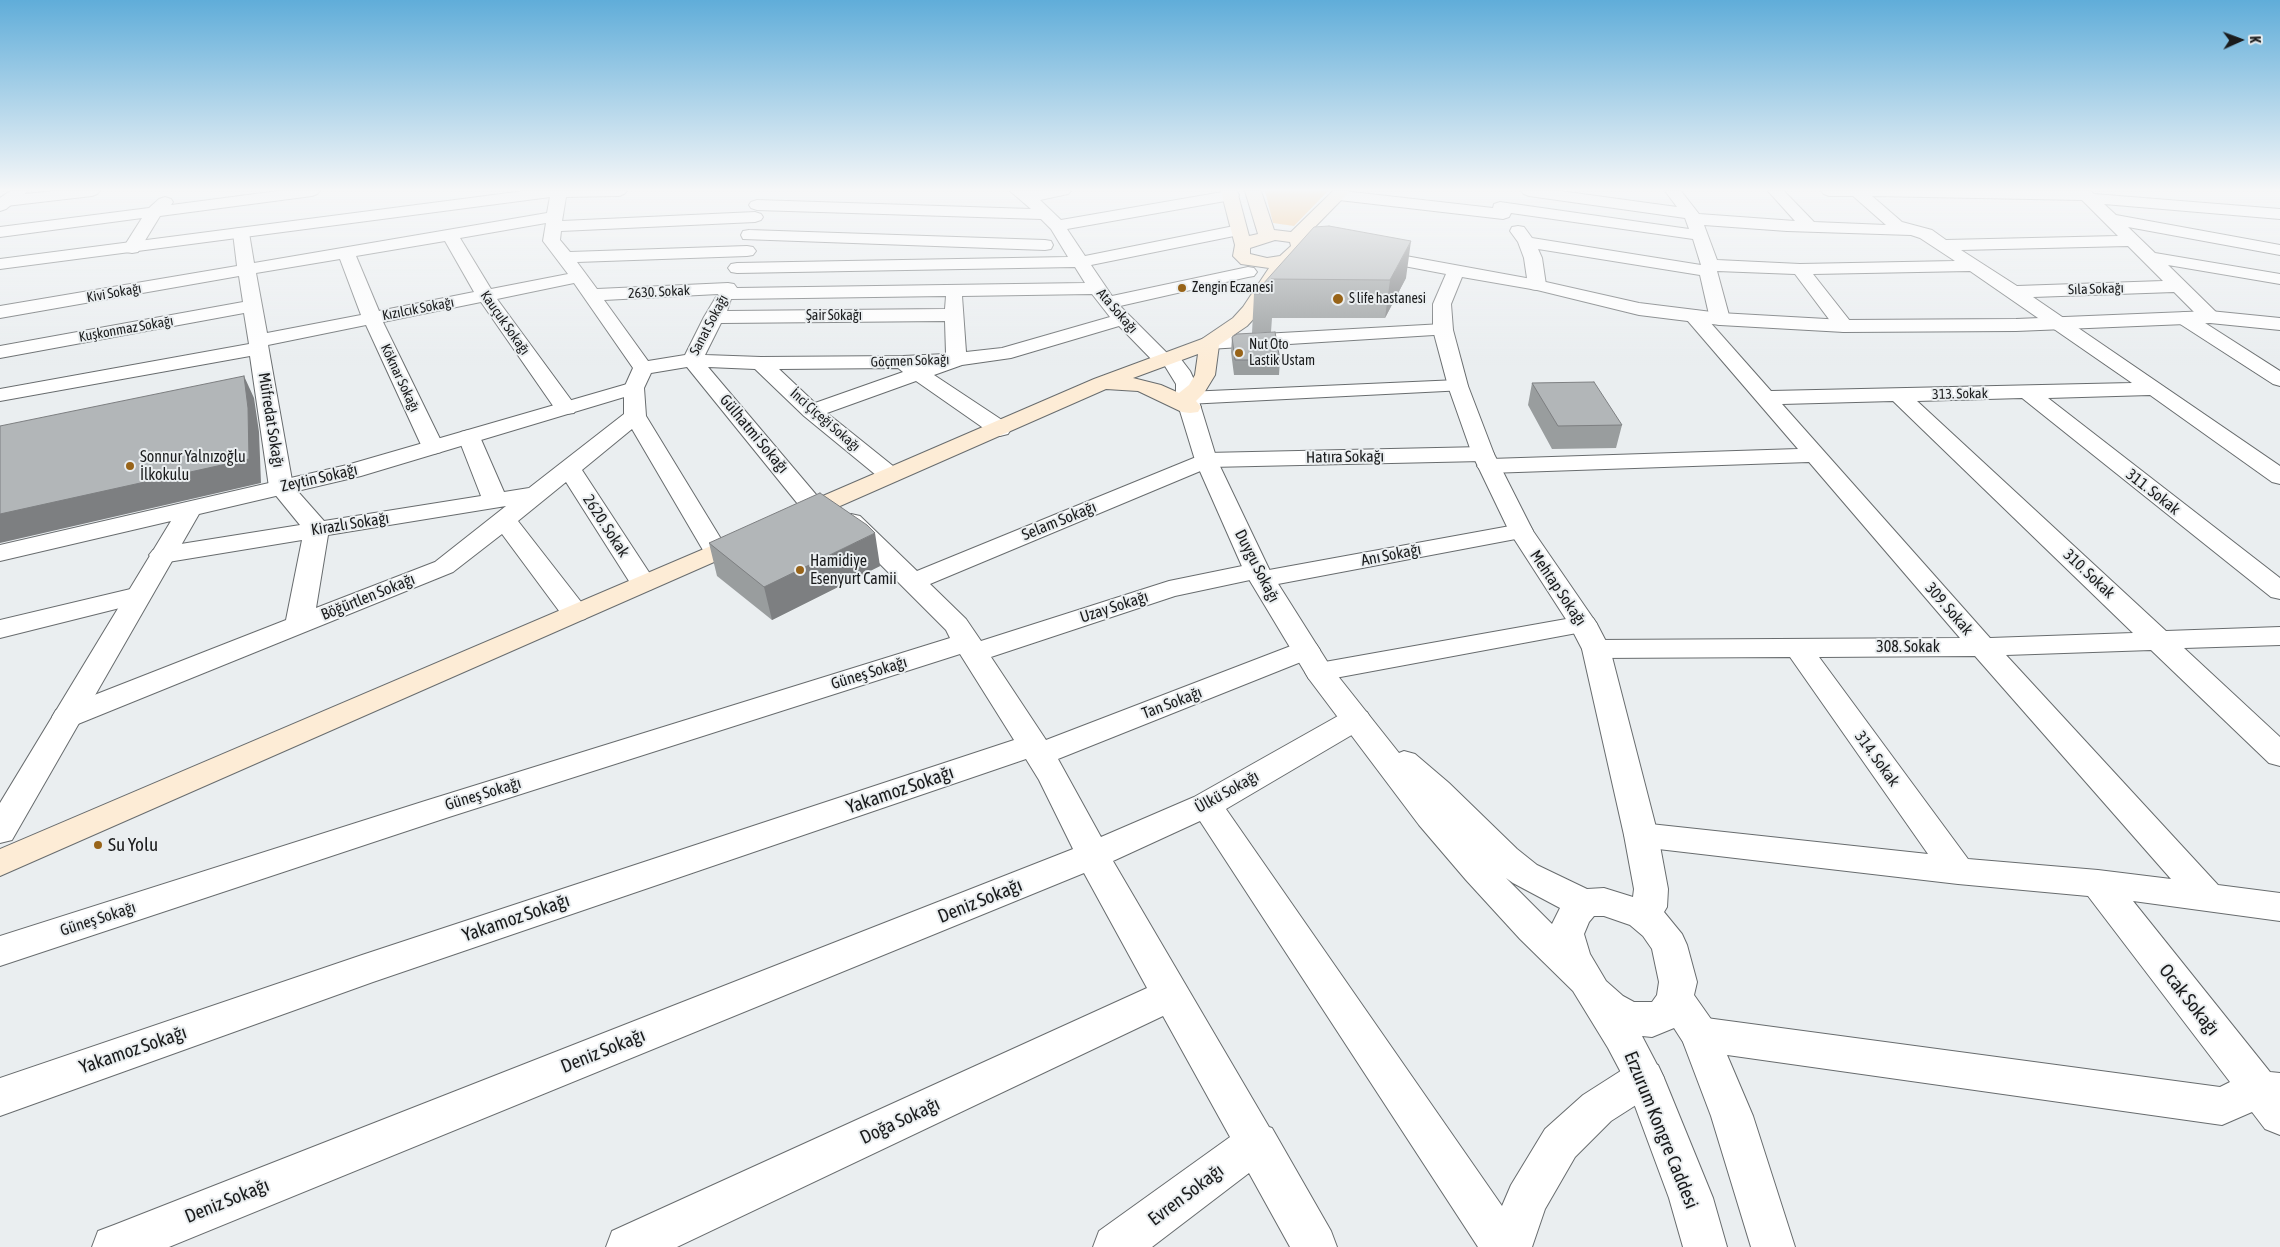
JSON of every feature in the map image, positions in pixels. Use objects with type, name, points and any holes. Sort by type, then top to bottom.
[{"type":"main road","points":[[0,863],[1101,383],[1209,343],[1240,322],[1251,310],[1263,288],[1284,261],[1295,253],[1296,249]]},
{"type":"main road","points":[[1244,252],[1267,263],[1284,261]]},
{"type":"main road","points":[[1244,252],[1251,286],[1251,310]]},
{"type":"main road","points":[[1101,383],[1132,384],[1154,389],[1188,403],[1205,376],[1209,343]]},
{"type":"street","points":[[0,264],[122,249]]},
{"type":"street","name":"Müfredat Sokağı","points":[[243,249],[258,345],[256,390],[282,487],[317,529]]},
{"type":"street","name":"Kivi Sokağı","points":[[0,312],[362,249]]},
{"type":"street","name":"Kauçuk Sokağı","points":[[458,249],[485,295],[566,408]]},
{"type":"street","points":[[558,249],[590,295],[638,378],[635,416],[716,552]]},
{"type":"street","points":[[565,257],[667,249]]},
{"type":"street","name":"Sanat Sokağı","points":[[638,378],[692,360],[727,291],[745,249]]},
{"type":"street","name":"Ata Sokağı","points":[[1072,249],[1102,295],[1164,360],[1178,393],[1188,403]]},
{"type":"street","points":[[1529,249],[1533,258],[1538,285]]},
{"type":"street","points":[[1577,249],[1709,268],[1800,269],[1974,266]]},
{"type":"street","points":[[1703,249],[1709,268],[1707,317]]},
{"type":"street","points":[[1949,249],[2060,323],[2280,477]]},
{"type":"street","points":[[2141,249],[2210,318]]},
{"type":"street","name":"Köknar Sokağı","points":[[346,252],[372,318],[433,447]]},
{"type":"street","points":[[737,268],[1081,262],[1244,252]]},
{"type":"street","name":"2630. Sokak","points":[[590,295],[727,291],[954,291],[1102,295],[1244,252]]},
{"type":"street","points":[[1356,252],[1538,285],[1639,309],[1707,317],[1844,326],[2060,323],[2184,318],[2210,318],[2280,324]]},
{"type":"street","points":[[2148,257],[2280,279]]},
{"type":"street","points":[[1800,269],[1844,326]]},
{"type":"street","name":"Mehtap Sokağı","points":[[1456,270],[1442,304],[1443,330],[1458,386],[1486,460],[1521,531],[1583,624],[1596,650],[1641,835],[1651,889],[1649,907],[1643,915]]},
{"type":"street","name":"Kızılcık Sokağı","points":[[0,395],[258,345],[372,318],[578,277]]},
{"type":"street","name":"Sıla Sokağı","points":[[2014,292],[2178,286]]},
{"type":"street","points":[[954,291],[956,360]]},
{"type":"street","name":"Kuşkonmaz Sokağı","points":[[0,352],[252,306]]},
{"type":"street","name":"Şair Sokağı","points":[[713,317],[955,315]]},
{"type":"street","name":"309. Sokak","points":[[1707,317],[1765,398],[1983,646],[2209,898]]},
{"type":"street","points":[[2184,318],[2280,380]]},
{"type":"street","name":"Göçmen Sokağı","points":[[692,360],[761,364],[910,367],[1004,354],[1123,319]]},
{"type":"street","points":[[1209,343],[1443,330]]},
{"type":"street","name":"Gülhatmi Sokağı","points":[[692,360],[823,505],[913,582],[956,625],[1054,778],[1093,855],[1315,1247]]},
{"type":"street","name":"İnci Çiçeği Sokağı","points":[[761,364],[812,411],[890,475]]},
{"type":"street","points":[[812,411],[910,367],[1000,428]]},
{"type":"street","name":"Zeytin Sokağı","points":[[0,553],[191,507],[353,471],[566,408],[638,378]]},
{"type":"street","points":[[1188,403],[1458,386]]},
{"type":"street","name":"313. Sokak","points":[[1765,398],[2155,389]]},
{"type":"street","name":"311. Sokak","points":[[2027,392],[2280,591]]},
{"type":"street","name":"310. Sokak","points":[[1898,395],[2280,754]]},
{"type":"street","name":"Duygu Sokağı","points":[[1188,403],[1206,460],[1260,575],[1312,661],[1356,720]]},
{"type":"street","name":"Böğürtlen Sokağı","points":[[67,717],[444,567],[499,510],[537,494],[635,416]]},
{"type":"street","points":[[468,437],[499,510],[575,612]]},
{"type":"street","name":"Hatıra Sokağı","points":[[1206,460],[1486,460],[1815,455]]},
{"type":"street","name":"Selam Sokağı","points":[[913,582],[1206,460]]},
{"type":"street","name":"2620. Sokak","points":[[569,468],[643,583]]},
{"type":"street","points":[[0,831],[191,507]]},
{"type":"street","name":"Kirazlı Sokağı","points":[[162,555],[317,529],[499,510]]},
{"type":"street","points":[[299,625],[317,529]]},
{"type":"street","name":"Anı Sokağı","points":[[1260,575],[1521,531]]},
{"type":"street","name":"Uzay Sokağı","points":[[970,647],[1170,590],[1260,575]]},
{"type":"street","points":[[0,629],[139,595]]},
{"type":"street","name":"Tan Sokağı","points":[[1036,750],[1312,661],[1583,624]]},
{"type":"street","name":"308. Sokak","points":[[1596,650],[1983,646],[2280,636]]},
{"type":"street","name":"Güneş Sokağı","points":[[0,951],[437,808],[970,647]]},
{"type":"street","name":"314. Sokak","points":[[1797,647],[1958,871]]},
{"type":"street","points":[[1356,720],[1438,791],[1505,858],[1525,874],[1560,893],[1585,903],[1604,902],[1643,915],[1656,926],[1669,945],[1678,982],[1675,998],[1666,1014],[1652,1020],[1630,1018],[1609,1008],[1478,871],[1431,816],[1356,720]]},
{"type":"street","name":"Ülkü Sokağı","points":[[1093,855],[1206,805],[1356,720]]},
{"type":"street","name":"Yakamoz Sokağı","points":[[0,1097],[362,970],[1036,750]]},
{"type":"street","points":[[1206,805],[1504,1247]]},
{"type":"street","points":[[1641,835],[1958,871],[2098,883],[2280,907]]},
{"type":"street","name":"Deniz Sokağı","points":[[114,1247],[1093,855]]},
{"type":"street","name":"Ocak Sokağı","points":[[2098,883],[2273,1099]]},
{"type":"street","points":[[1585,903],[1574,914],[1566,934],[1573,957],[1590,986]]},
{"type":"street","name":"Erzurum Kongre Caddesi","points":[[1590,986],[1622,1036],[1644,1078],[1691,1198],[1705,1247]]},
{"type":"street","name":"Doğa Sokağı","points":[[628,1247],[1172,994]]},
{"type":"street","points":[[1675,998],[1699,1034],[1732,1116],[1773,1247]]},
{"type":"street","points":[[1699,1034],[2222,1106],[2273,1099]]},
{"type":"street","points":[[1510,1247],[1526,1200],[1560,1143],[1597,1108],[1644,1078]]},
{"type":"street","name":"Evren Sokağı","points":[[1115,1247],[1257,1142]]},
{"type":"building","points":[[1294,249],[1407,249],[1390,280],[1271,279],[1273,293],[1254,294]]},
{"type":"building","points":[[1275,332],[1280,360],[1235,360],[1232,337],[1237,334]]},
{"type":"building","name":"Sonnur Yalnızoğlu İlkokulu","points":[[244,376],[248,408],[249,459],[0,514],[0,426]]},
{"type":"building","points":[[1594,382],[1622,425],[1558,426],[1532,383]]},
{"type":"building","points":[[820,493],[867,525],[875,533],[764,587],[709,543]]},
{"type":"place","name":"Zengin Eczanesi","points":[[1182,288]]},
{"type":"place","name":"S life hastanesi","points":[[1338,299]]},
{"type":"place","name":"Nut Oto Lastik Ustam","points":[[1239,353]]},
{"type":"place","name":"Sonnur Yalnızoğlu İlkokulu","points":[[130,466]]},
{"type":"place","name":"Hamidiye Esenyurt Camii","points":[[800,570]]},
{"type":"place","name":"Su Yolu","points":[[98,845]]}]
